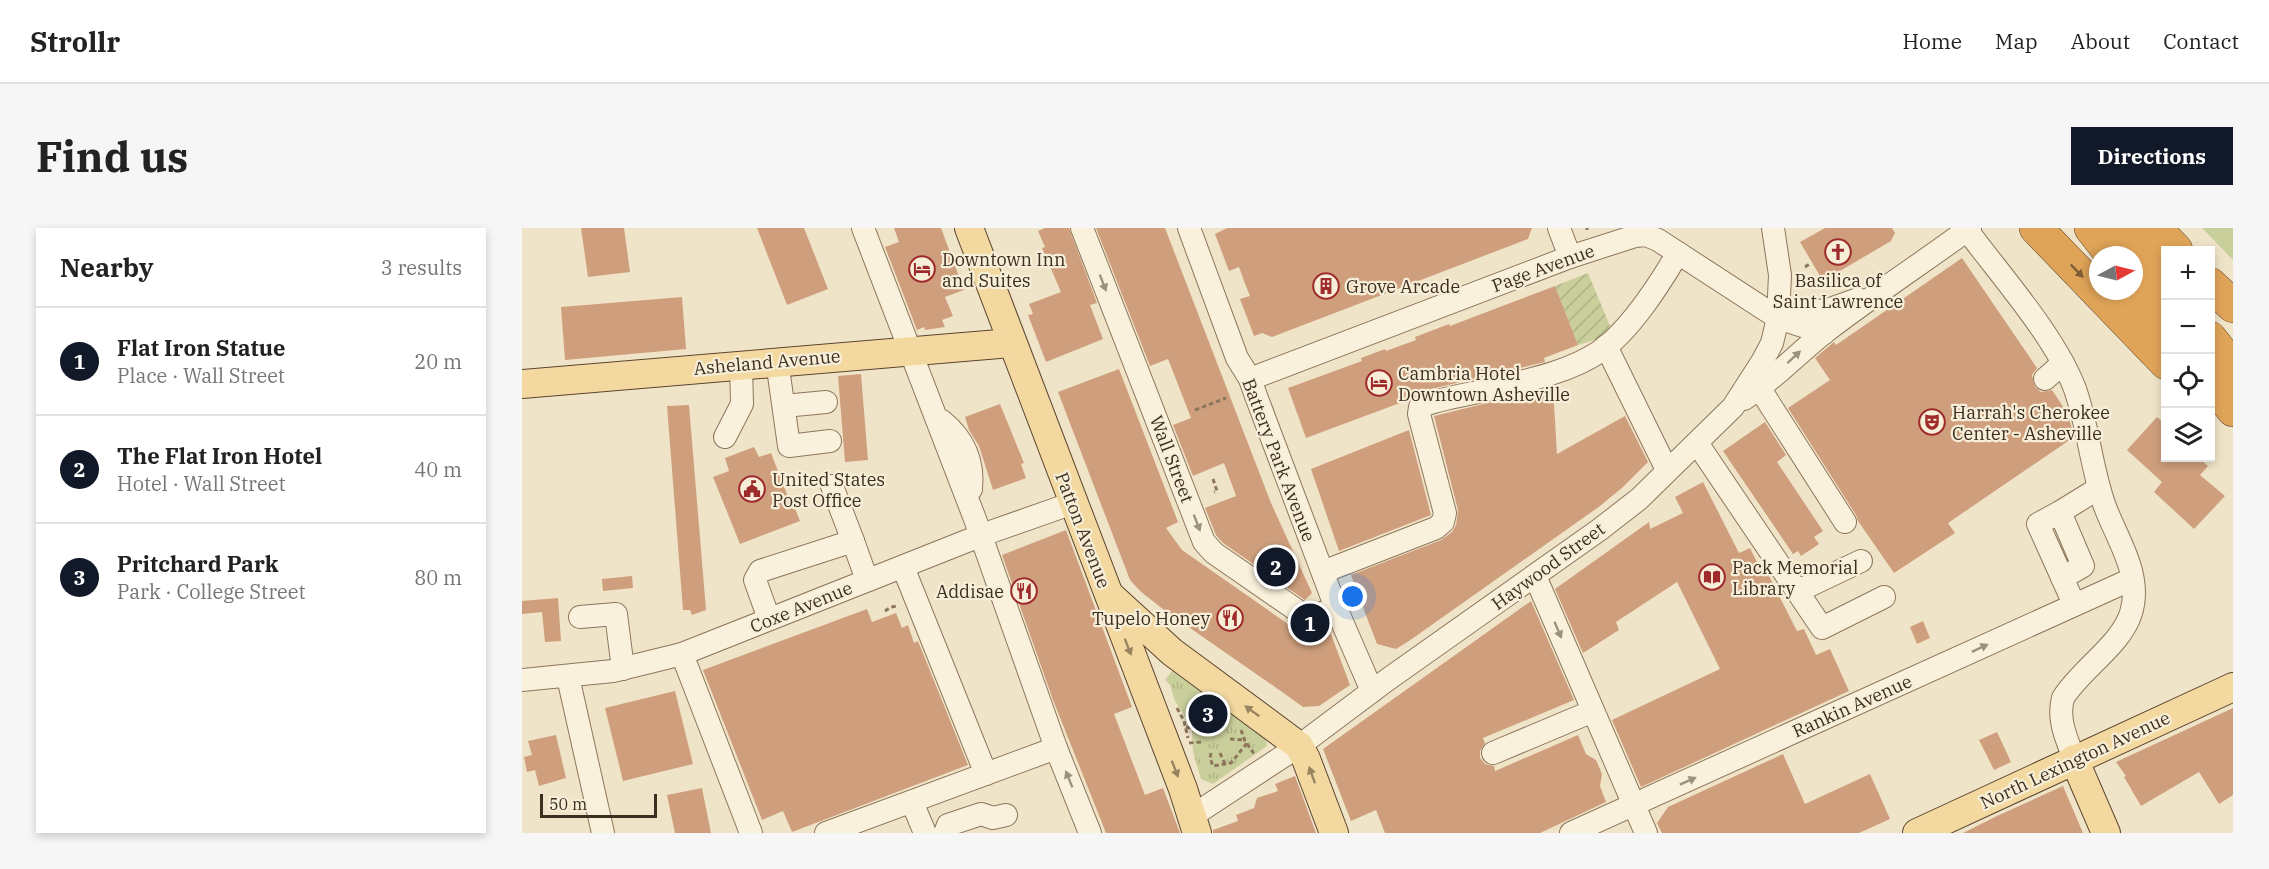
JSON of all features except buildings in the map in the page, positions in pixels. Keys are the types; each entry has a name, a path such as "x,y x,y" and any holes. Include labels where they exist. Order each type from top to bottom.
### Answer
{"highway":[{"path":"2036,228 2161,358"},
{"path":"2091,228 2105,246"},
{"path":"2125,228 2161,274"},
{"path":"2155,228 2172,246"},
{"path":"2215,288 2233,306"},
{"path":"2143,293 2161,316"},
{"path":"2215,343 2233,367"},
{"path":"2215,385 2233,410"},
{"path":"2215,414 2233,434"}],"main road":[{"name":"Patton Avenue","path":"969,228 1195,825"},
{"name":"Asheland Avenue","path":"522,384 1011,343"},
{"path":"1107,592 1172,652 1299,746 1334,833"},
{"name":"North Lexington Avenue","path":"1917,833 2233,687"},
{"path":"2074,759 2099,831"}],"street":[{"path":"863,228 982,536 1056,748 1090,833"},
{"name":"Wall Street","path":"1082,228 1204,542 1214,553 1308,618 1336,608"},
{"name":"Battery Park Avenue","path":"1188,228 1237,358 1250,379 1336,608 1372,691"},
{"path":"1559,228 1570,257"},
{"name":"Haywood Street","path":"1195,825 1372,691 1639,499 1733,407 1772,343 1778,318 1780,275 1773,228"},
{"path":"1733,407 1760,389 1824,333 1968,229 2042,330 2063,363 2075,389 2099,488 2127,558 2132,579 2133,603 2124,626 2063,698 2060,720 2074,759"},
{"name":"Page Avenue","path":"1250,379 1570,257 1635,236 1646,236 1658,240 1778,318 1824,333"},
{"path":"1323,572 1437,528 1443,522 1445,513 1419,414 1420,407 1538,377 1585,360 1606,346 1641,307 1678,253"},
{"path":"1778,318 1830,309 1877,293"},
{"path":"1606,346 1667,470"},
{"path":"777,361 789,446 830,441"},
{"path":"2045,379 2063,363"},
{"path":"725,437 742,404 741,364"},
{"path":"1760,389 1845,522"},
{"path":"784,406 826,402"},
{"path":"1696,442 1822,628 1884,597"},
{"path":"832,486 867,580"},
{"path":"2074,604 2038,524 2099,488"},
{"name":"Coxe Avenue","path":"522,680 568,677 622,669 682,654 867,580 1073,503"},
{"path":"769,619 755,580 760,572 853,541"},
{"path":"1798,591 1861,561"},
{"path":"903,567 986,774"},
{"path":"1535,576 1646,833"},
{"name":"Rankin Avenue","path":"1571,833 1634,805 1944,655 2132,579"},
{"path":"580,617 616,614 622,669"},
{"path":"682,654 751,833"},
{"path":"568,677 603,833"},
{"path":"1494,753 1593,711"},
{"path":"826,833 1056,748"},
{"path":"912,802 926,833"},
{"path":"945,833 948,825 981,814 993,818 1006,815"}],"path":[{"path":"1805,267 1811,263"},
{"path":"1195,410 1226,398"},
{"path":"1213,479 1217,491 1214,492"},
{"path":"885,611 898,606"},
{"path":"1196,729 1197,714 1223,710"},
{"path":"1186,727 1203,731"},
{"path":"1211,753 1213,766 1231,763 1246,742 1230,740"},
{"path":"1189,743 1201,742"},
{"path":"1220,753 1225,764"}],"green space":[{"path":"2202,228 2233,228 2233,260"},
{"path":"1588,273 1610,326 1601,338 1578,345 1555,286"},
{"path":"1172,671 1266,738 1267,746 1213,784 1201,779 1193,752 1192,728 1175,701 1170,685 1165,680"}],"place":[{"name":"Basilica of Saint Lawrence","path":"1838,252"},
{"name":"Downtown Inn and Suites","path":"922,269"},
{"name":"Grove Arcade","path":"1326,286"},
{"name":"Cambria Hotel Downtown Asheville","path":"1379,383"},
{"name":"Harrah's Cherokee Center - Asheville","path":"1932,422"},
{"name":"United States Post Office","path":"752,489"},
{"name":"The Flat Iron Hotel","path":"1276,567"},
{"name":"Pack Memorial Library","path":"1712,577"},
{"name":"Addisae","path":"1024,591"},
{"name":"Tupelo Honey","path":"1230,618"},
{"name":"Flat Iron Statue","path":"1310,623"},
{"name":"Pritchard Park","path":"1208,714"}]}
